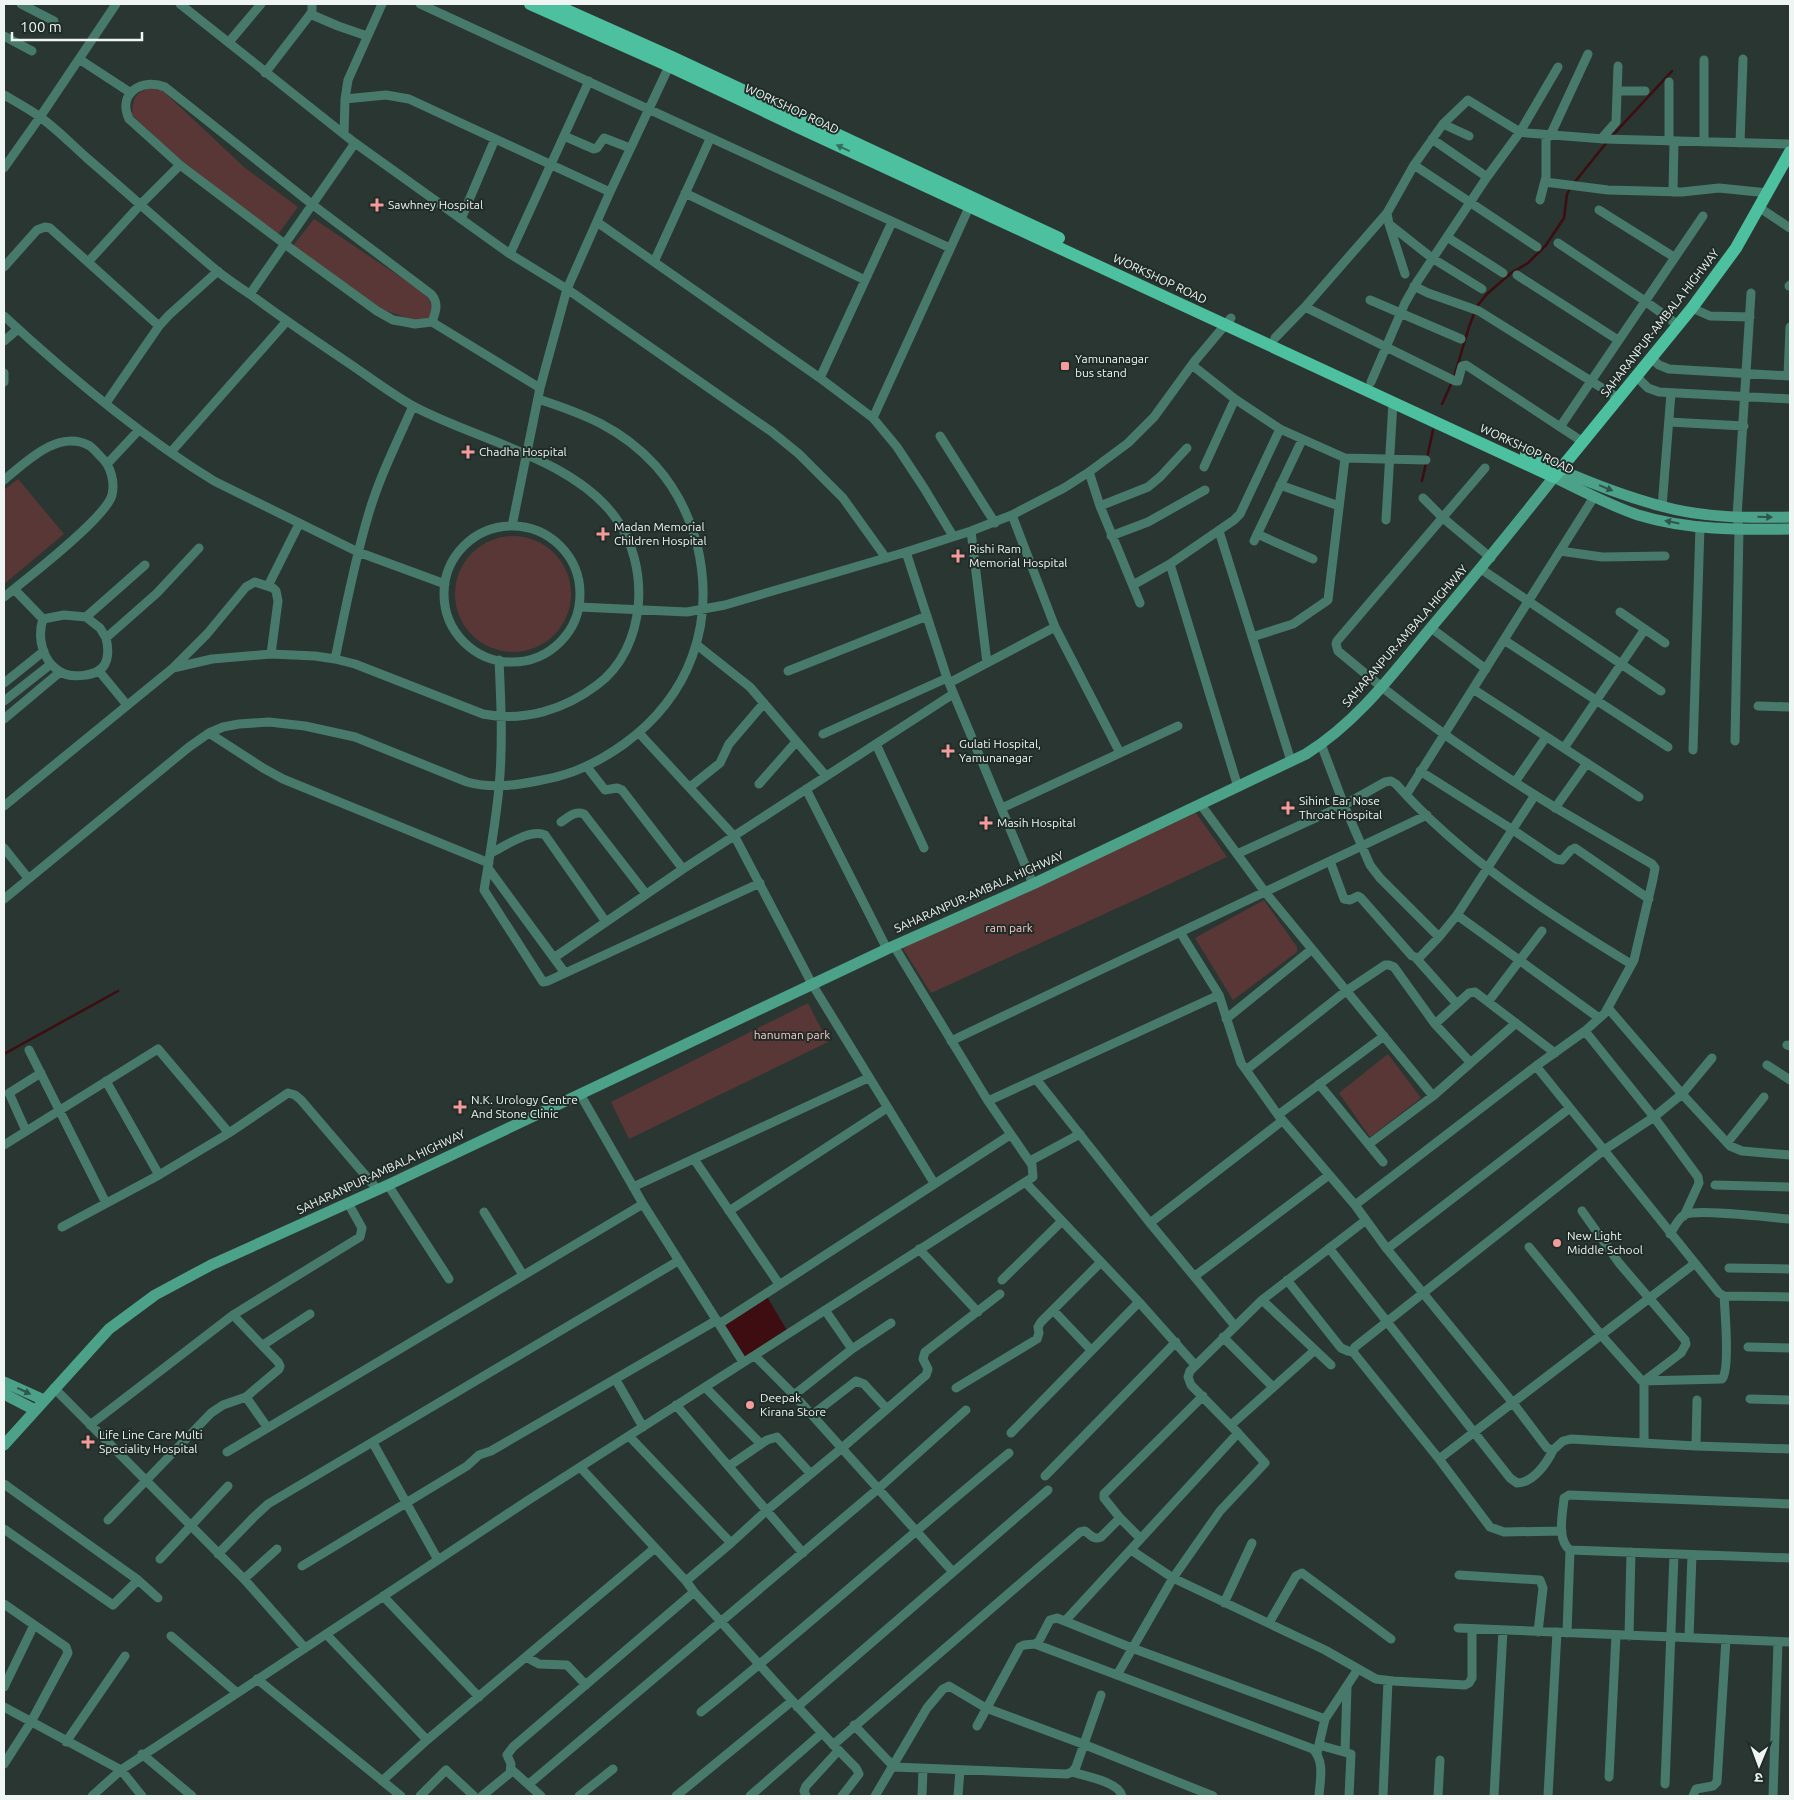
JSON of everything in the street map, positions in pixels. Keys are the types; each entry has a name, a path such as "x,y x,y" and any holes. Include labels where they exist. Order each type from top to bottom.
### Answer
{"main road":[{"name":"WORKSHOP ROAD","path":"530,4 671,62"},
{"name":"WORKSHOP ROAD","path":"559,5 671,62 1229,321 1393,402 1558,473 1662,507 1737,517 1790,517"},
{"name":"SAHARANPUR-AMBALA HIGHWAY","path":"4,1445 109,1329 156,1295 211,1265 348,1203 890,947 1033,884 1202,805 1322,744 1344,727 1381,688 1482,569 1692,308 1736,248 1790,152"},
{"name":"WORKSHOP ROAD","path":"1229,321 1275,338 1371,382 1558,473 1594,497 1639,515 1700,526 1739,529 1790,529"},
{"path":"4,1382 44,1400"},
{"path":"4,1394 35,1410"}],"street":[{"path":"21,4 54,21"},
{"path":"4,167 116,4"},
{"path":"229,42 261,4"},
{"path":"265,73 310,14 313,9 312,4"},
{"path":"344,134 345,99 352,68 382,4"},
{"path":"420,4 950,248"},
{"path":"184,5 265,73 355,143 510,254 567,289 724,398 799,454 844,498 886,558"},
{"path":"310,14 367,36"},
{"path":"4,36 32,51"},
{"path":"1540,200 1545,182 1548,136 1588,54"},
{"path":"79,59 131,93"},
{"path":"1740,143 1744,59"},
{"path":"1704,60 1704,142"},
{"path":"512,526 540,388 567,289 671,62"},
{"path":"1603,139 1616,122 1618,66"},
{"path":"1371,382 1400,313 1414,286 1469,203 1520,132 1558,67"},
{"path":"510,254 589,81"},
{"path":"1668,82 1673,192"},
{"path":"432,322 436,311 436,304 431,294 313,205 165,87 148,84 139,86 131,93 126,100 125,110 129,119 180,165 212,187 286,245 385,316 415,324 432,322 540,388"},
{"path":"1618,91 1645,91"},
{"path":"4,95 40,117 218,272 286,322 413,406 527,455 576,479 603,502 617,519 628,539 638,576 637,610 631,640 622,659 600,683 579,698 533,716 502,718 483,714 354,664 315,656 271,654 212,659 173,668"},
{"path":"345,99 386,95 403,98 610,192"},
{"path":"1275,338 1305,307 1387,213 1414,165 1432,139 1443,124 1468,100 1520,132 1548,136 1790,144"},
{"path":"1443,124 1469,136"},
{"path":"564,136 594,149 604,138 630,148"},
{"path":"461,219 495,139"},
{"path":"654,262 710,139"},
{"path":"1432,139 1487,177"},
{"path":"250,294 286,245 355,143"},
{"path":"88,262 140,204 180,165"},
{"path":"1414,165 1537,247"},
{"path":"1545,182 1608,190 1673,192 1719,188 1768,193"},
{"path":"685,193 865,280"},
{"path":"873,418 971,202"},
{"path":"1760,208 1790,228"},
{"path":"1599,210 1674,257"},
{"path":"1387,213 1405,274"},
{"path":"1560,427 1703,216"},
{"path":"597,222 820,378 873,418 897,447 953,536"},
{"path":"820,378 892,222"},
{"path":"1389,224 1432,258 1482,289"},
{"path":"4,267 37,230 45,227 50,228 159,326"},
{"path":"1447,237 1503,273"},
{"path":"1558,243 1678,325"},
{"path":"106,403 159,326 218,272"},
{"path":"1517,275 1618,340"},
{"path":"1414,286 1476,310 1618,398"},
{"path":"1735,742 1739,529 1737,517 1751,294"},
{"path":"1370,300 1461,339"},
{"path":"1305,307 1452,380 1458,381 1462,366 1466,365 1583,442"},
{"path":"1692,308 1710,316 1750,317"},
{"path":"4,316 139,430 214,481 358,552 445,584"},
{"path":"579,607 687,612 724,605 906,552 995,523 1064,488 1128,443 1154,417 1192,365 1229,321"},
{"path":"170,452 286,322"},
{"path":"1651,358 1659,366 1668,369 1789,376 1790,327"},
{"path":"4,341 18,329"},
{"path":"1192,365 1235,399 1280,430 1345,458 1426,460"},
{"path":"4,373 4,382"},
{"path":"1636,376 1653,391 1790,399"},
{"path":"1662,507 1671,393"},
{"path":"4,900 28,878 189,747 209,732 223,727 253,722 304,726 333,731 355,736 467,782 486,786 499,786 554,778 587,767 611,753 639,732 673,696 690,664 697,645 704,609 700,557 694,532 680,500 656,466 629,440 585,415 538,399"},
{"path":"1204,467 1235,399"},
{"path":"1386,520 1393,402"},
{"path":"335,659 358,552 376,491 413,406"},
{"path":"1669,422 1744,426"},
{"path":"108,463 139,430"},
{"path":"1132,585 1170,564 1219,531 1240,514 1280,430"},
{"path":"940,436 995,523"},
{"path":"1302,440 1255,538 1313,559"},
{"path":"4,480 53,444 64,441 78,442 90,447 108,463 113,480 112,496 106,508 77,536 4,597"},
{"path":"1100,506 1148,487 1187,448"},
{"path":"1252,637 1292,624 1328,600 1345,458"},
{"path":"1355,1205 1600,1018 1608,1008 1634,960 1650,899 1655,868 1652,864 1555,808 1444,734 1381,688 1338,651 1336,644 1485,468"},
{"path":"1089,472 1100,506 1140,603"},
{"path":"1280,485 1339,506"},
{"path":"1112,536 1148,522 1205,490"},
{"path":"1406,795 1594,497"},
{"path":"1423,498 1443,518 1491,558"},
{"path":"1012,515 1055,627 1120,754"},
{"path":"268,586 299,524"},
{"path":"512,526 532,528 550,537 565,550 575,568 580,587 579,607 572,627 558,643 541,655 520,661 499,660 480,653 463,641 451,624 445,605 445,584 450,566 460,549 475,537 492,528 512,526"},
{"path":"1693,750 1700,526"},
{"path":"971,531 987,663"},
{"path":"1219,531 1290,761"},
{"path":"106,638 157,593 198,548"},
{"path":"1560,551 1602,557 1665,556"},
{"path":"906,552 948,680 1033,884"},
{"path":"1170,564 1238,787"},
{"path":"86,617 145,565"},
{"path":"1482,569 1661,691"},
{"path":"4,806 173,668 207,634 246,587 255,582 276,591 278,601 271,654"},
{"path":"14,589 43,619"},
{"path":"1620,612 1665,643"},
{"path":"64,615 86,617 93,621 106,638 108,656 105,664 99,671 88,674 77,675 60,672 51,664 41,645 40,636 43,619 64,615"},
{"path":"788,672 927,616"},
{"path":"824,734 987,663 1055,627"},
{"path":"1431,628 1486,669"},
{"path":"1564,748 1645,629"},
{"path":"1504,640 1668,747"},
{"path":"697,645 743,680 826,776"},
{"path":"4,683 44,651"},
{"path":"499,660 502,718 499,786 491,853 484,890 540,980 548,982 760,883"},
{"path":"4,701 51,664"},
{"path":"99,671 128,706"},
{"path":"4,719 60,672"},
{"path":"1473,689 1639,796"},
{"path":"555,957 683,869 954,694"},
{"path":"690,787 720,763 729,744 764,703"},
{"path":"1758,706 1790,707"},
{"path":"1002,808 1178,726"},
{"path":"209,732 264,768 283,778 488,865 565,973"},
{"path":"639,732 735,837 812,984 934,1183"},
{"path":"1516,782 1546,737"},
{"path":"759,784 796,742"},
{"path":"876,744 924,848"},
{"path":"1322,744 1344,805 1370,865 1380,878 1439,937"},
{"path":"1555,808 1588,763"},
{"path":"587,767 605,790 617,788 622,790 683,869"},
{"path":"1420,771 1513,830 1556,860 1562,860 1575,848 1650,899"},
{"path":"1237,854 1344,805 1385,782 1391,781 1488,868 1563,923 1631,964"},
{"path":"92,1796 142,1754 580,1467 919,1249 1026,1183 1034,1174 1030,1161 1010,1135 890,947 806,789"},
{"path":"1416,958 1423,956 1457,915 1535,795"},
{"path":"1202,805 1265,892 1311,950 1433,1096"},
{"path":"561,822 575,813 584,814 646,894"},
{"path":"951,1041 1427,815"},
{"path":"491,853 530,834 540,833 545,835 606,922"},
{"path":"4,848 28,878"},
{"path":"1330,861 1344,899 1350,900 1358,896 1361,898 1456,1004"},
{"path":"1457,915 1600,1018"},
{"path":"1488,1002 1542,931"},
{"path":"1180,932 1219,995 1238,1055 1246,1070 1280,1118 1355,1205 1387,1249 1513,1403 1547,1448 1553,1450"},
{"path":"1226,1019 1311,950"},
{"path":"1246,1070 1346,991 1384,965 1394,968 1436,1024 1470,1062"},
{"path":"1436,1024 1456,1004 1472,992 1478,993 1555,1053"},
{"path":"988,1101 1219,995"},
{"path":"1608,1008 1727,1143 1742,1151 1790,1156"},
{"path":"1369,1144 1433,1096 1516,1023"},
{"path":"1585,1030 1700,1179 1684,1216 1670,1234"},
{"path":"1150,1223 1319,1084 1384,1036"},
{"path":"4,1145 158,1049 229,1133"},
{"path":"29,1050 106,1204"},
{"path":"1353,1352 1355,1347 1604,1150 1654,1117 1682,1094 1712,1058"},
{"path":"1767,1065 1790,1080"},
{"path":"1536,1066 1718,1293 1724,1296 1790,1297"},
{"path":"26,1131 9,1093 41,1073"},
{"path":"633,1187 868,1078"},
{"path":"1036,1079 1150,1223 1235,1326"},
{"path":"106,1081 159,1175"},
{"path":"1319,1084 1384,1162"},
{"path":"62,1227 159,1175 229,1133 288,1092 295,1095 382,1187 449,1280"},
{"path":"580,1094 643,1204 743,1362"},
{"path":"1727,1143 1764,1097"},
{"path":"729,1211 887,1108"},
{"path":"1387,1249 1570,1108"},
{"path":"1030,1161 1080,1134"},
{"path":"302,1566 470,1464 478,1455 491,1451 718,1322 1010,1135"},
{"path":"694,1159 779,1284"},
{"path":"1195,1276 1329,1175"},
{"path":"1026,1183 1195,1364"},
{"path":"1715,1185 1790,1187"},
{"path":"90,1425 233,1315 360,1237 362,1235 362,1228 348,1203"},
{"path":"227,1452 643,1204"},
{"path":"1582,1211 1620,1264 1650,1298 1686,1344 1681,1353 1644,1381"},
{"path":"484,1212 523,1275"},
{"path":"1684,1216 1706,1213 1790,1219"},
{"path":"1117,1675 1173,1578 1220,1511 1265,1463 1188,1380 1190,1370 1262,1300 1366,1220"},
{"path":"1002,1280 1062,1222"},
{"path":"1529,1247 1638,1378 1644,1381 1722,1379 1724,1377 1726,1372 1726,1351 1724,1296"},
{"path":"1329,1248 1510,1478 1518,1483 1524,1482 1534,1475 1547,1461 1553,1450 1567,1439 1790,1449"},
{"path":"919,1249 978,1312"},
{"path":"218,1554 268,1504 678,1261"},
{"path":"956,1388 1038,1339 1038,1326 1101,1262"},
{"path":"1439,1459 1694,1264"},
{"path":"1729,1268 1790,1269"},
{"path":"1287,1280 1340,1348 1353,1352 1493,1529 1509,1532 1562,1531"},
{"path":"686,1581 928,1372 923,1359 925,1352 1000,1294"},
{"path":"1262,1300 1331,1365"},
{"path":"1011,1433 1139,1302"},
{"path":"825,1310 852,1349"},
{"path":"1054,1310 1091,1350"},
{"path":"263,1345 310,1314"},
{"path":"108,1520 211,1413 223,1405 246,1397 279,1369 278,1362 233,1315"},
{"path":"794,1395 852,1349 891,1323"},
{"path":"1223,1337 1273,1387"},
{"path":"1045,1476 1176,1342"},
{"path":"1748,1347 1790,1348"},
{"path":"1231,1425 1315,1350"},
{"path":"755,1356 794,1395 953,1572"},
{"path":"616,1380 643,1427"},
{"path":"812,1415 856,1381 864,1384 887,1409"},
{"path":"1644,1381 1644,1442"},
{"path":"705,1387 761,1444"},
{"path":"54,1388 244,1579 305,1648"},
{"path":"1140,1538 1120,1518 1104,1498 1104,1494 1203,1396"},
{"path":"246,1397 267,1427"},
{"path":"1750,1399 1790,1400"},
{"path":"1696,1446 1697,1400"},
{"path":"676,1405 803,1553"},
{"path":"529,1784 879,1488 966,1410"},
{"path":"1065,1621 1238,1433"},
{"path":"629,1436 731,1543"},
{"path":"729,1466 761,1444 777,1437 811,1474"},
{"path":"372,1443 438,1560"},
{"path":"701,1712 761,1664 916,1530 1009,1453"},
{"path":"580,1467 761,1664 794,1704 856,1768 859,1774 842,1796"},
{"path":"4,1484 138,1580 158,1598"},
{"path":"160,1560 228,1486"},
{"path":"676,1796 794,1704 1048,1490"},
{"path":"1548,1796 1570,1550 1563,1541 1564,1498 1569,1495 1790,1504"},
{"path":"806,1796 804,1791 806,1786 854,1726 1080,1532 1085,1531 1097,1539 1120,1518"},
{"path":"4,1529 113,1605 138,1580"},
{"path":"1224,1603 1252,1543"},
{"path":"382,1781 427,1740 655,1548"},
{"path":"244,1579 277,1549"},
{"path":"1131,1550 1173,1578 1349,1662 1376,1679 1465,1685 1470,1683 1472,1678 1472,1629"},
{"path":"1570,1550 1790,1558"},
{"path":"1630,1636 1631,1552"},
{"path":"1666,1784 1674,1555"},
{"path":"1689,1637 1692,1555"},
{"path":"1269,1623 1296,1576 1302,1573 1391,1639"},
{"path":"1459,1575 1540,1580 1542,1588 1538,1632"},
{"path":"482,1796 510,1773 511,1764 507,1755 509,1752 694,1592"},
{"path":"383,1596 479,1697"},
{"path":"4,1604 66,1647 68,1653 31,1722 4,1764"},
{"path":"1035,1644 1039,1641 1052,1618 1057,1618 1132,1648 1325,1718"},
{"path":"4,1687 34,1625"},
{"path":"1458,1628 1790,1642"},
{"path":"1494,1796 1503,1630"},
{"path":"326,1634 427,1740"},
{"path":"1608,1777 1616,1635"},
{"path":"171,1636 236,1692"},
{"path":"1693,1796 1696,1789 1713,1786 1717,1782 1726,1640"},
{"path":"1773,1796 1778,1642"},
{"path":"977,1726 1020,1647 1024,1644 1035,1644 1313,1749 1351,1754 1348,1796"},
{"path":"66,1742 126,1656"},
{"path":"526,1657 539,1664 567,1665 586,1685"},
{"path":"1319,1796 1321,1761 1318,1749 1325,1718 1358,1669"},
{"path":"257,1679 401,1796"},
{"path":"1383,1796 1388,1681"},
{"path":"1345,1752 1347,1686"},
{"path":"875,1796 894,1767 927,1708 946,1687 952,1688 986,1708 1084,1744 1213,1796"},
{"path":"854,1726 894,1767 1068,1774 1076,1767 1101,1695"},
{"path":"4,1707 121,1770 142,1796"},
{"path":"750,1796 822,1733"},
{"path":"142,1754 192,1796"},
{"path":"1438,1796 1440,1760"},
{"path":"922,1796 923,1768"},
{"path":"511,1769 541,1796"},
{"path":"420,1796 446,1770 474,1796"},
{"path":"579,1796 612,1770"},
{"path":"958,1796 960,1770"},
{"path":"1072,1772 1115,1786 1122,1796"}],"green space":[{"path":"150,88 162,90 244,167 298,207 276,237 164,146 132,115 135,97"},
{"path":"314,219 426,294 432,306 429,320 417,321 383,310 292,247"},
{"path":"18,479 64,534 4,584 4,490"},
{"path":"513,536 535,541 554,553 566,572 571,594 566,616 554,635 535,647 513,652 491,647 472,635 460,616 455,594 460,572 472,553 491,541"},
{"name":"ram park","path":"1196,813 1227,857 931,993 902,947"},
{"path":"1264,900 1297,947 1297,952 1233,1000 1195,938"},
{"name":"hanuman park","path":"808,1003 828,1042 629,1139 611,1102"},
{"path":"1388,1054 1421,1098 1370,1137 1339,1093"}],"shaded area":[{"path":"766,1295 788,1332 746,1358 724,1323"}],"waterway":[{"path":"1612,136 1672,71"},
{"path":"1574,183 1607,142"},
{"path":"1454,377 1477,306 1487,294 1511,273 1528,263 1546,245 1564,218 1567,194 1571,187"},
{"path":"1442,404 1452,382"},
{"path":"1427,458 1433,430"},
{"path":"1422,481 1426,463"},
{"path":"4,1054 118,991"}],"place":[{"name":"Sawhney Hospital","path":"377,205"},
{"name":"Yamunanagar bus stand","path":"1065,366"},
{"name":"Chadha Hospital","path":"468,452"},
{"name":"Madan Memorial Children Hospital","path":"603,534"},
{"name":"Rishi Ram Memorial Hospital","path":"958,556"},
{"name":"Gulati Hospital, Yamunanagar","path":"948,751"},
{"name":"Sihint Ear Nose Throat Hospital","path":"1288,808"},
{"name":"Masih Hospital","path":"986,823"},
{"name":"N.K. Urology Centre And Stone Clinic","path":"460,1107"},
{"name":"New Light Middle School","path":"1557,1243"},
{"name":"Deepak Kirana Store","path":"750,1405"},
{"name":"Life Line Care Multi Speciality Hospital","path":"88,1442"}]}
